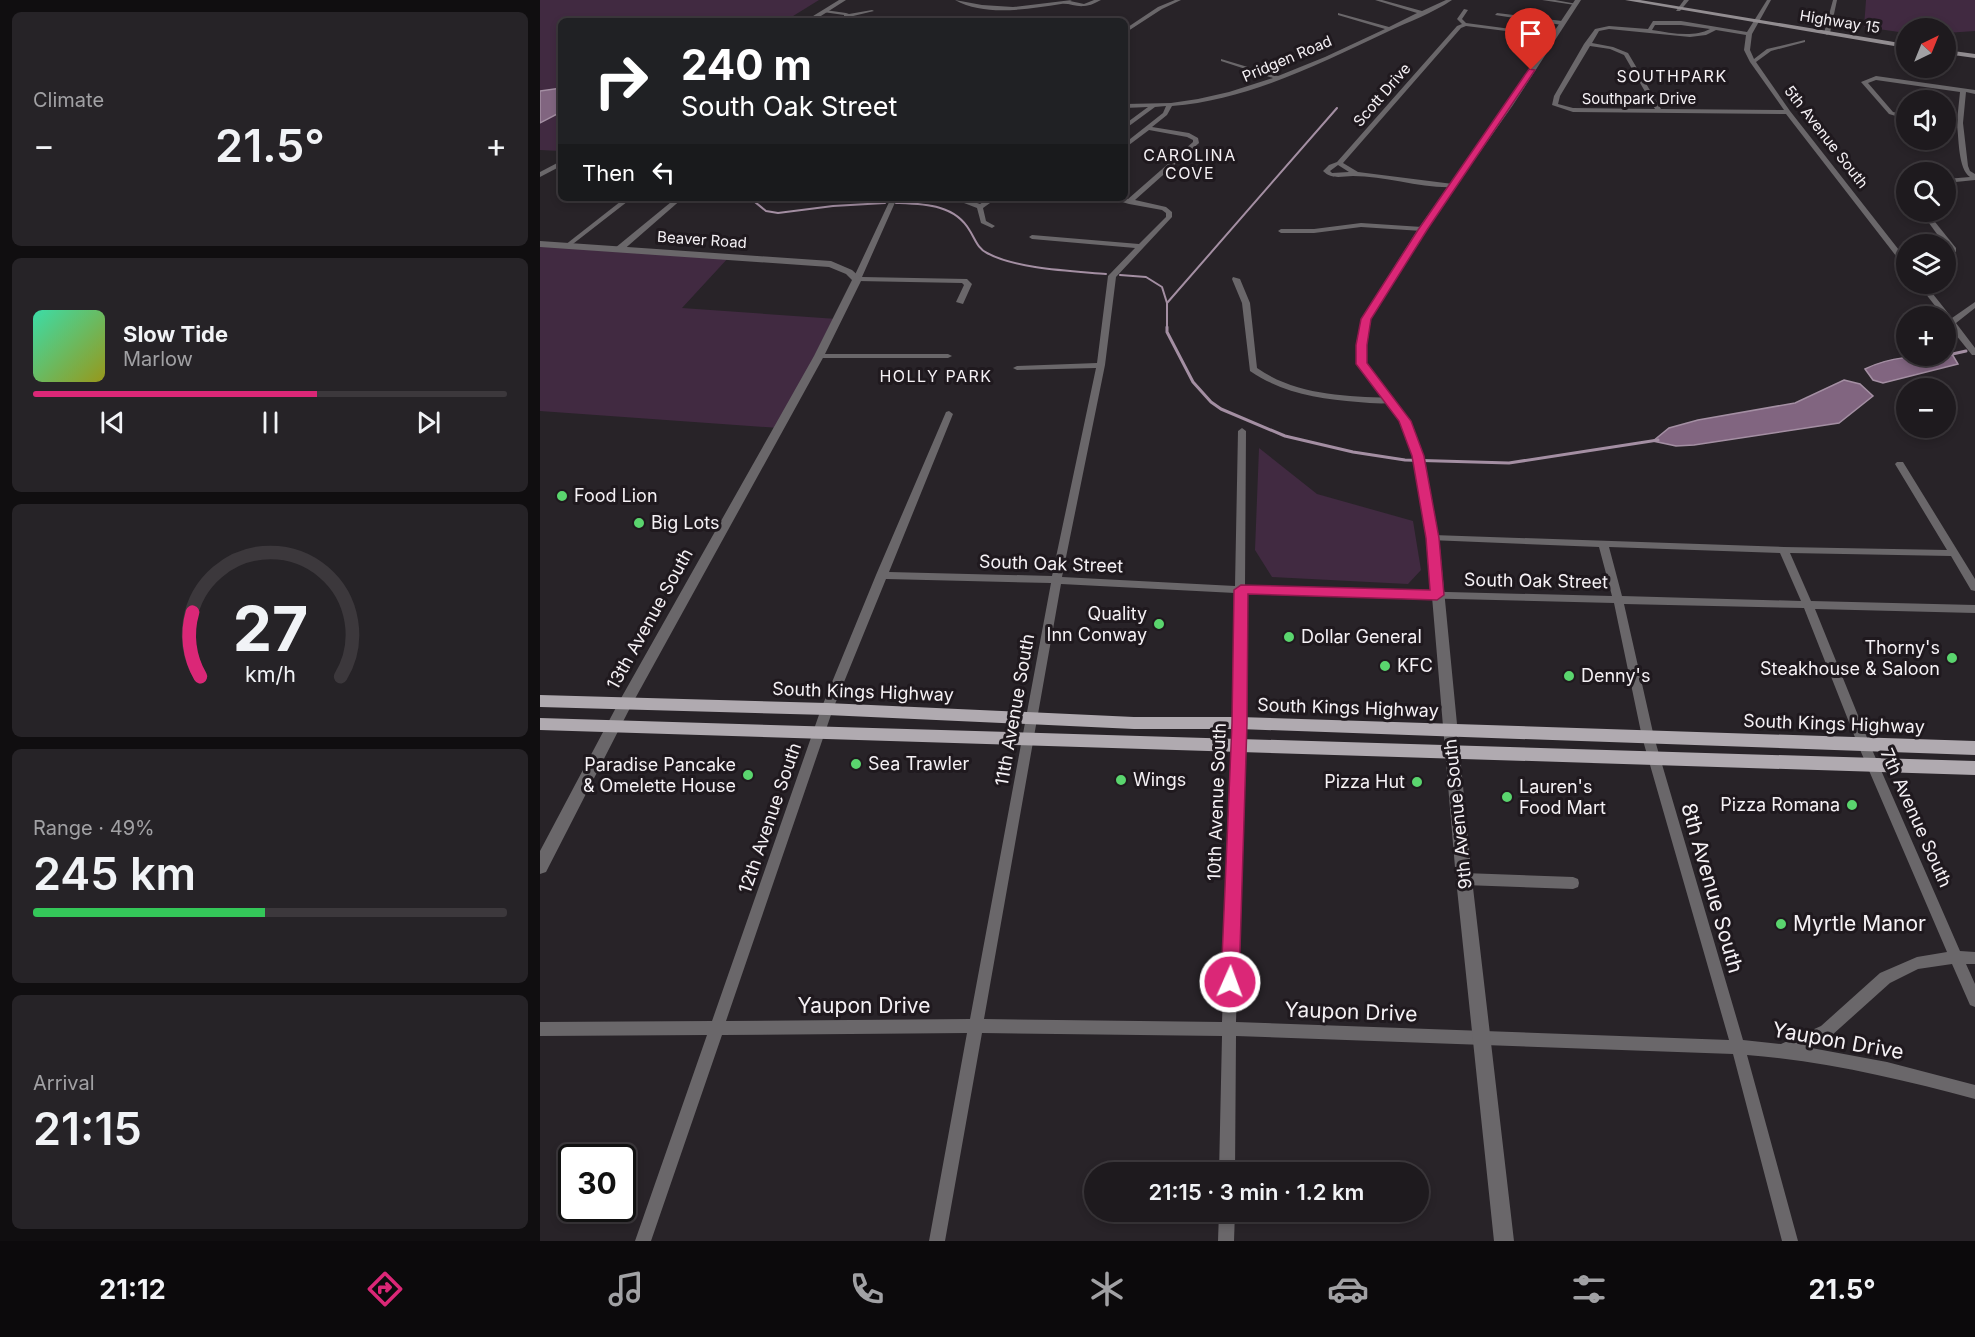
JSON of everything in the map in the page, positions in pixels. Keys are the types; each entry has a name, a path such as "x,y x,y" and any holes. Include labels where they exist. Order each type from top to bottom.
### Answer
{"main road":[{"name":"Highway 15","path":"1628,0 1896,44"},
{"path":"1956,53 1975,56"},
{"name":"South Kings Highway","path":"540,701 827,709 1032,719 1239,723 1975,748"},
{"path":"540,724 1453,754 1975,768"}],"street":[{"path":"813,18 843,0"},
{"path":"960,1 975,5 1017,8 1067,1 1084,5 1099,0"},
{"path":"1128,29 1160,8 1179,0"},
{"path":"1377,0 1422,13"},
{"name":"Pridgen Road","path":"1128,106 1170,105 1231,94 1279,78 1450,0"},
{"path":"1544,0 1577,2"},
{"path":"1678,10 1687,0"},
{"path":"1649,32 1653,23 1669,22 1749,34 1769,0"},
{"path":"1827,33 1835,0"},
{"name":"9th Avenue South","path":"1504,1241 1480,1036 1432,538 1418,456 1405,421 1362,364 1362,345 1366,319 1422,230 1577,2"},
{"path":"1466,10 1459,19 1465,24 1553,35"},
{"path":"825,11 839,12 845,18"},
{"path":"849,18 872,11"},
{"path":"1340,14 1388,28"},
{"path":"1497,14 1562,23"},
{"path":"1517,30 1526,18"},
{"name":"Scott Drive","path":"1339,163 1396,96 1459,27 1465,24"},
{"name":"Southpark Drive","path":"1715,29 1710,33 1696,35 1603,28 1597,30 1557,96 1555,105 1573,111 1788,112"},
{"name":"5th Avenue South","path":"1749,34 1747,50 1753,62 1788,112 1896,250"},
{"path":"1753,62 1769,50 1803,41"},
{"path":"1587,44 1611,48 1626,54 1659,111"},
{"path":"1223,60 1279,78"},
{"path":"1896,114 1891,113 1864,82 1876,78 1975,92"},
{"path":"1963,90 1960,123 1965,166 1967,172 1975,178"},
{"path":"1128,124 1154,105"},
{"path":"1128,144 1165,114 1170,105"},
{"path":"1956,123 1960,123"},
{"path":"1124,201 1129,202 1196,142 1196,139 1190,135 1148,128"},
{"path":"1356,174 1339,163 1326,171 1331,175 1356,174 1453,186"},
{"path":"540,175 558,165"},
{"path":"1956,181 1975,178"},
{"path":"567,246 625,201"},
{"path":"618,250 676,201"},
{"name":"13th Avenue South","path":"540,867 613,727 819,356 893,201"},
{"path":"966,201 980,207"},
{"path":"980,207 989,201"},
{"name":"11th Avenue South","path":"937,1241 1056,580 1101,366 1112,276 1169,217 1169,212 1164,208 1129,202"},
{"path":"980,207 983,222 992,226"},
{"path":"1932,222 1941,234"},
{"path":"1281,231 1314,231 1361,225 1422,230"},
{"path":"1032,237 1140,246"},
{"name":"Beaver Road","path":"540,244 831,264 849,272 857,279"},
{"path":"857,279 964,281 968,284 960,302"},
{"path":"1236,279 1246,303 1253,369 1263,378 1331,398 1388,401"},
{"path":"1956,319 1975,304"},
{"path":"1956,329 1975,353"},
{"path":"819,356 948,356"},
{"path":"1017,368 1101,366"},
{"name":"12th Avenue South","path":"643,1241 827,709 949,414"},
{"name":"10th Avenue South","path":"1227,1162 1239,723 1242,431"},
{"path":"1900,464 1975,587"},
{"path":"1432,538 1784,550 1954,553"},
{"name":"8th Avenue South","path":"1603,544 1618,599 1648,737 1738,1047 1790,1241"},
{"name":"7th Avenue South","path":"1784,550 1864,745 1975,1000"},
{"name":"South Oak Street","path":"881,575 1056,580 1241,590 1975,609"},
{"path":"1464,879 1574,883"},
{"path":"1785,1050 1826,1031 1885,978 1917,963 1956,957 1975,958"},
{"name":"Yaupon Drive","path":"540,1029 975,1026 1229,1029 1480,1036 1738,1047 1785,1050 1923,1078 1975,1092"},
{"path":"1226,1241 1227,1222"}],"shaded area":[{"path":"540,0 819,0 790,18 558,18 558,151 540,150"},
{"path":"1866,0 1975,0 1975,31 1956,32 1956,18 1896,18 1896,32 1864,27"},
{"path":"558,88 558,114 540,123 540,91"},
{"path":"540,244 729,257 682,308 837,319 779,428 540,411"},
{"path":"1896,359 1896,366 1950,366 1883,383 1873,380 1865,369"},
{"path":"1844,380 1860,384 1873,396 1839,423 1694,445 1676,446 1653,441 1669,428 1698,420 1795,403"},
{"path":"1259,448 1317,494 1413,521 1421,570 1408,584 1272,577 1255,550"}],"waterway":[{"path":"1167,303 1337,108"},
{"path":"754,201 766,211 778,213 833,206 885,203"},
{"path":"896,203 928,205 956,215 964,222 981,249 1013,263 1106,274"},
{"path":"1120,275 1146,277 1162,287 1167,303"},
{"path":"1167,303 1167,332 1193,382 1211,402 1221,409 1285,436 1353,452 1405,460 1509,463 1658,440"},
{"path":"1956,353 1966,351"}],"place":[{"name":"Food Lion","path":"562,496"},
{"name":"Big Lots","path":"639,523"},
{"name":"Quality Inn Conway","path":"1159,624"},
{"name":"Dollar General","path":"1289,637"},
{"name":"Thorny's Steakhouse & Saloon","path":"1952,658"},
{"name":"KFC","path":"1385,666"},
{"name":"Denny's","path":"1569,676"},
{"name":"Sea Trawler","path":"856,764"},
{"name":"Paradise Pancake & Omelette House","path":"748,775"},
{"name":"Wings","path":"1121,780"},
{"name":"Pizza Hut","path":"1417,782"},
{"name":"Lauren's Food Mart","path":"1507,797"},
{"name":"Pizza Romana","path":"1852,805"},
{"name":"Myrtle Manor","path":"1781,924"}],"district":[{"name":"SOUTHPARK","path":"1672,76"},
{"name":"CAROLINA COVE","path":"1190,164"},
{"name":"HOLLY PARK","path":"936,376"}],"route":[{"path":"1230,982 1241,590 1437,595 1432,538 1418,456 1405,421 1362,364 1366,319 1422,230 1531,70"}]}
